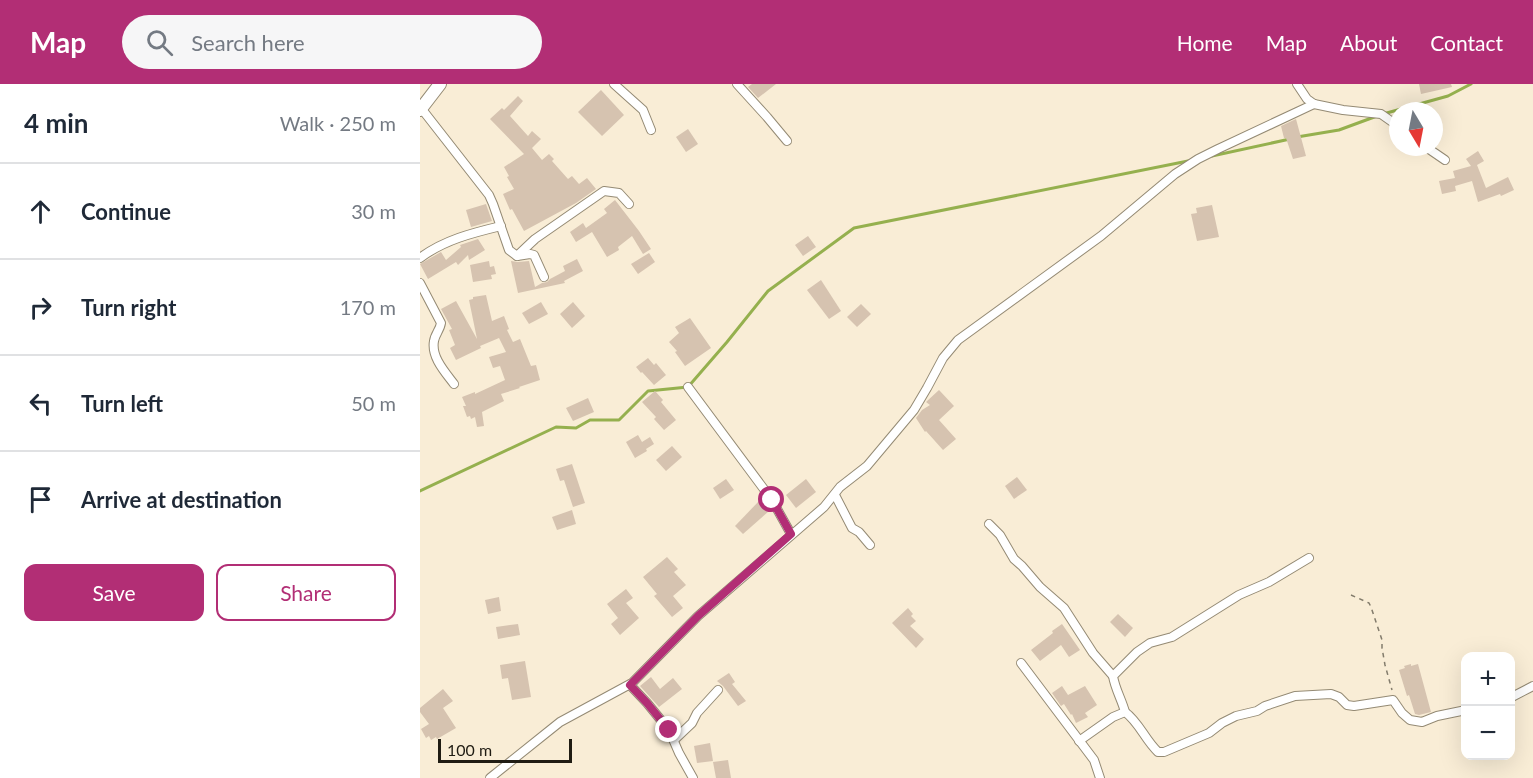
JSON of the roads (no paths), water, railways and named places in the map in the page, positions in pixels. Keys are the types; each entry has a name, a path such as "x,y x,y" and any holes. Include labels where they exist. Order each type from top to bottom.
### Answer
{"main road":[{"path":"421,109 440,84"}],"street":[{"path":"614,84 642,110 651,130"},
{"path":"737,84 787,141"},
{"path":"1297,84 1307,99 1314,104 1381,114 1389,120"},
{"path":"490,778 560,722 630,685 698,616 824,507 840,487 867,466 914,410 943,358 958,340 1101,236 1175,174 1198,159 1314,104"},
{"path":"421,109 489,195 509,250 517,256 534,255 544,277"},
{"path":"1439,156 1445,160"},
{"path":"517,256 535,239 604,191 619,193 629,204"},
{"path":"420,258 462,236 501,226"},
{"path":"420,283 441,323 439,332 434,338 434,353 454,384"},
{"path":"687,387 772,500 791,534"},
{"path":"835,495 852,528 860,532 870,545"},
{"path":"989,524 1000,535 1014,559 1064,608 1093,653 1113,676 1114,685 1123,702 1125,712 1132,717 1151,746 1158,752 1164,752 1209,733 1236,716 1257,711 1295,696 1331,694 1347,705 1354,706 1393,700 1410,720 1422,722 1461,711"},
{"path":"1113,676 1137,652 1150,643 1172,636 1239,595 1269,582 1309,558"},
{"path":"1020,663 1094,760 1096,776"},
{"path":"630,685 669,730 693,778"},
{"path":"1515,695 1533,686"},
{"path":"674,740 692,723 697,713 718,690"},
{"path":"1079,741 1113,717 1125,712"}],"waterway":[{"path":"1383,114 1448,96 1471,84"},
{"path":"1297,137 1339,130 1377,116"},
{"path":"1212,156 1290,139"},
{"path":"420,491 556,427 576,428 590,420 619,420 648,391 688,387 768,291 854,228 1188,161"}]}
